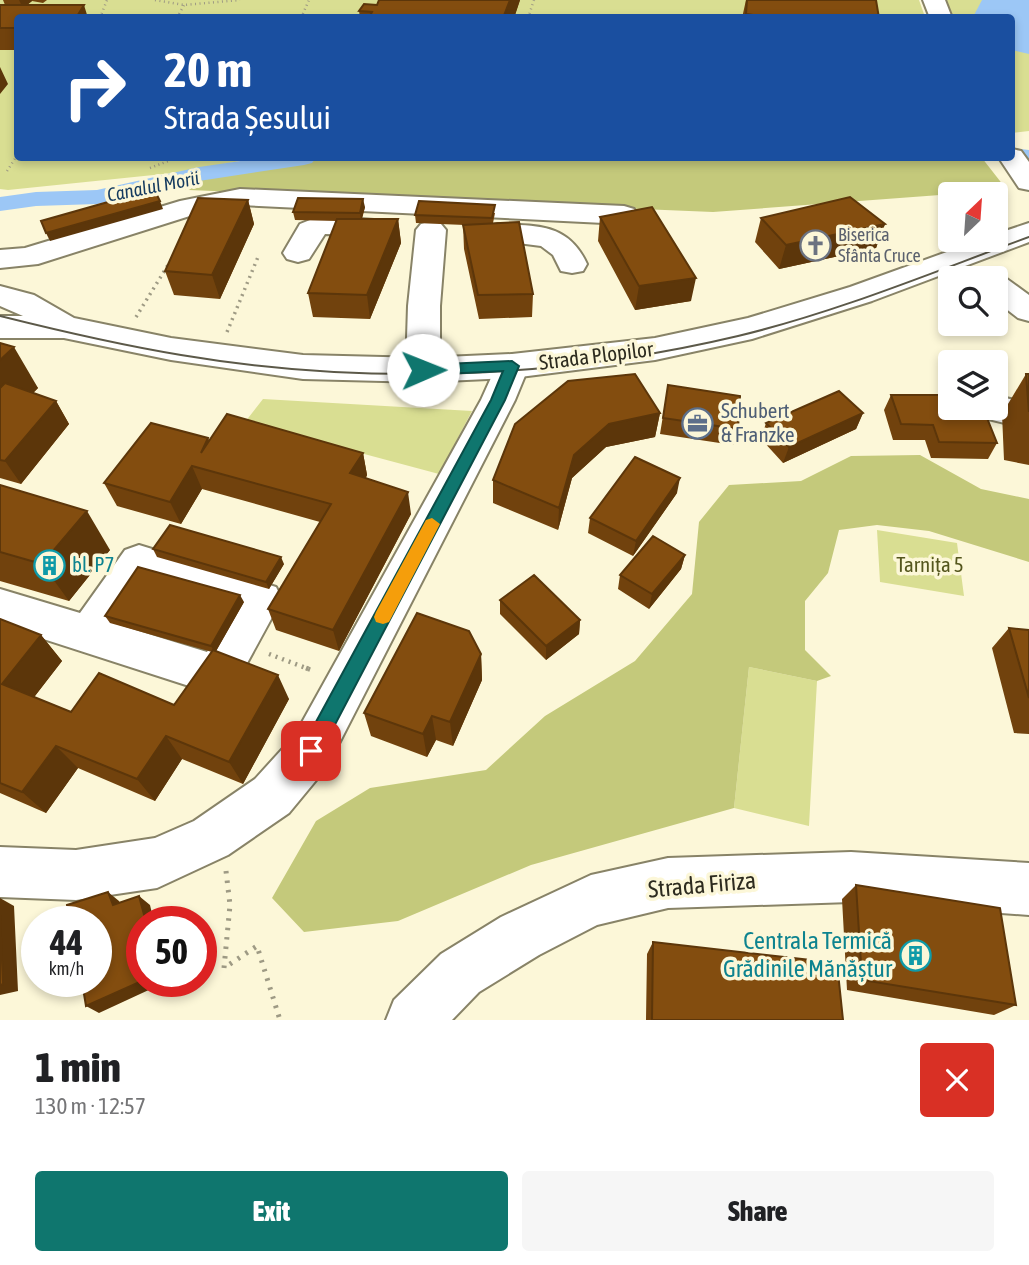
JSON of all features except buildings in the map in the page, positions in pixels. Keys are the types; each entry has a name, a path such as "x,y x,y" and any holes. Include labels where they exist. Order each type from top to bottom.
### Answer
{"main road":[{"path":"0,259 27,257 190,207 240,197 624,215"},
{"path":"298,253 310,230 320,225 545,236 561,244 572,264"},
{"path":"423,370 424,306 431,230"},
{"name":"Strada Plopilor","path":"0,327 64,327 158,347 256,362 346,369 423,370 512,366 655,349 719,336 834,302 1029,232"},
{"path":"959,258 970,266"},
{"path":"1008,295 1029,311"},
{"name":"Strada Plopilor","path":"0,296 23,302 64,327"},
{"path":"0,872 76,875 157,863 211,838 272,796 311,751 498,400 512,366"},
{"path":"1008,411 1029,416"},
{"path":"0,607 89,635 217,675 261,599 139,562 89,635"},
{"name":"Strada Firiza","path":"414,1020 460,973 520,936 591,901 668,883 851,877 1029,889"}],"path":[{"path":"155,0 184,5 240,0"},
{"path":"179,14 184,5"},
{"path":"8,172 14,161"},
{"path":"150,168 168,161"},
{"path":"134,320 173,257"},
{"path":"226,336 258,257"},
{"path":"236,642 347,683"},
{"path":"211,838 229,877 224,968 257,946 280,1020"}],"green space":[{"path":"0,0 919,0 924,14 14,14 14,161 240,161 173,173 0,189"},
{"path":"941,0 1029,0 1029,131 1015,133 1015,14 946,14"},
{"path":"307,161 984,161 1001,182 938,182 938,195 713,212 164,189 171,184"},
{"path":"263,399 472,411 439,474 245,422"},
{"path":"920,455 981,489 1029,499 1029,562 929,531 877,525 839,530 828,573 805,601 805,650 831,676 817,681 749,667 734,808 531,865 398,921 304,932 272,898 316,821 370,788 486,770 545,716 635,661 692,594 699,522 729,485 801,481 851,456"},
{"name":"Tarnița 5","path":"877,530 957,543 964,596 880,582"},
{"path":"749,667 817,681 809,826 734,808"}],"water":[{"path":"982,0 1029,0 1029,54 1015,51 1015,14 975,14"}],"waterway":[{"name":"Canalul Morii","path":"1015,155 1029,157"},
{"name":"Canalul Morii","path":"0,204 36,199 97,197 199,174 284,161"}],"tram line":[{"path":"0,316 135,347 250,365 390,374 531,369 670,350 738,336 885,291 1029,237"}],"slow traffic":[{"path":"383,617 432,524"}],"place":[{"name":"Biserica Sfânta Cruce","path":"815,245"},
{"name":"Schubert & Franzke","path":"698,423"},
{"name":"bl. P7","path":"49,565"},
{"name":"Centrala Termică Grădinile Mănăștur","path":"915,955"}],"route":[{"path":"311,751 498,400 512,366 423,370"}]}
